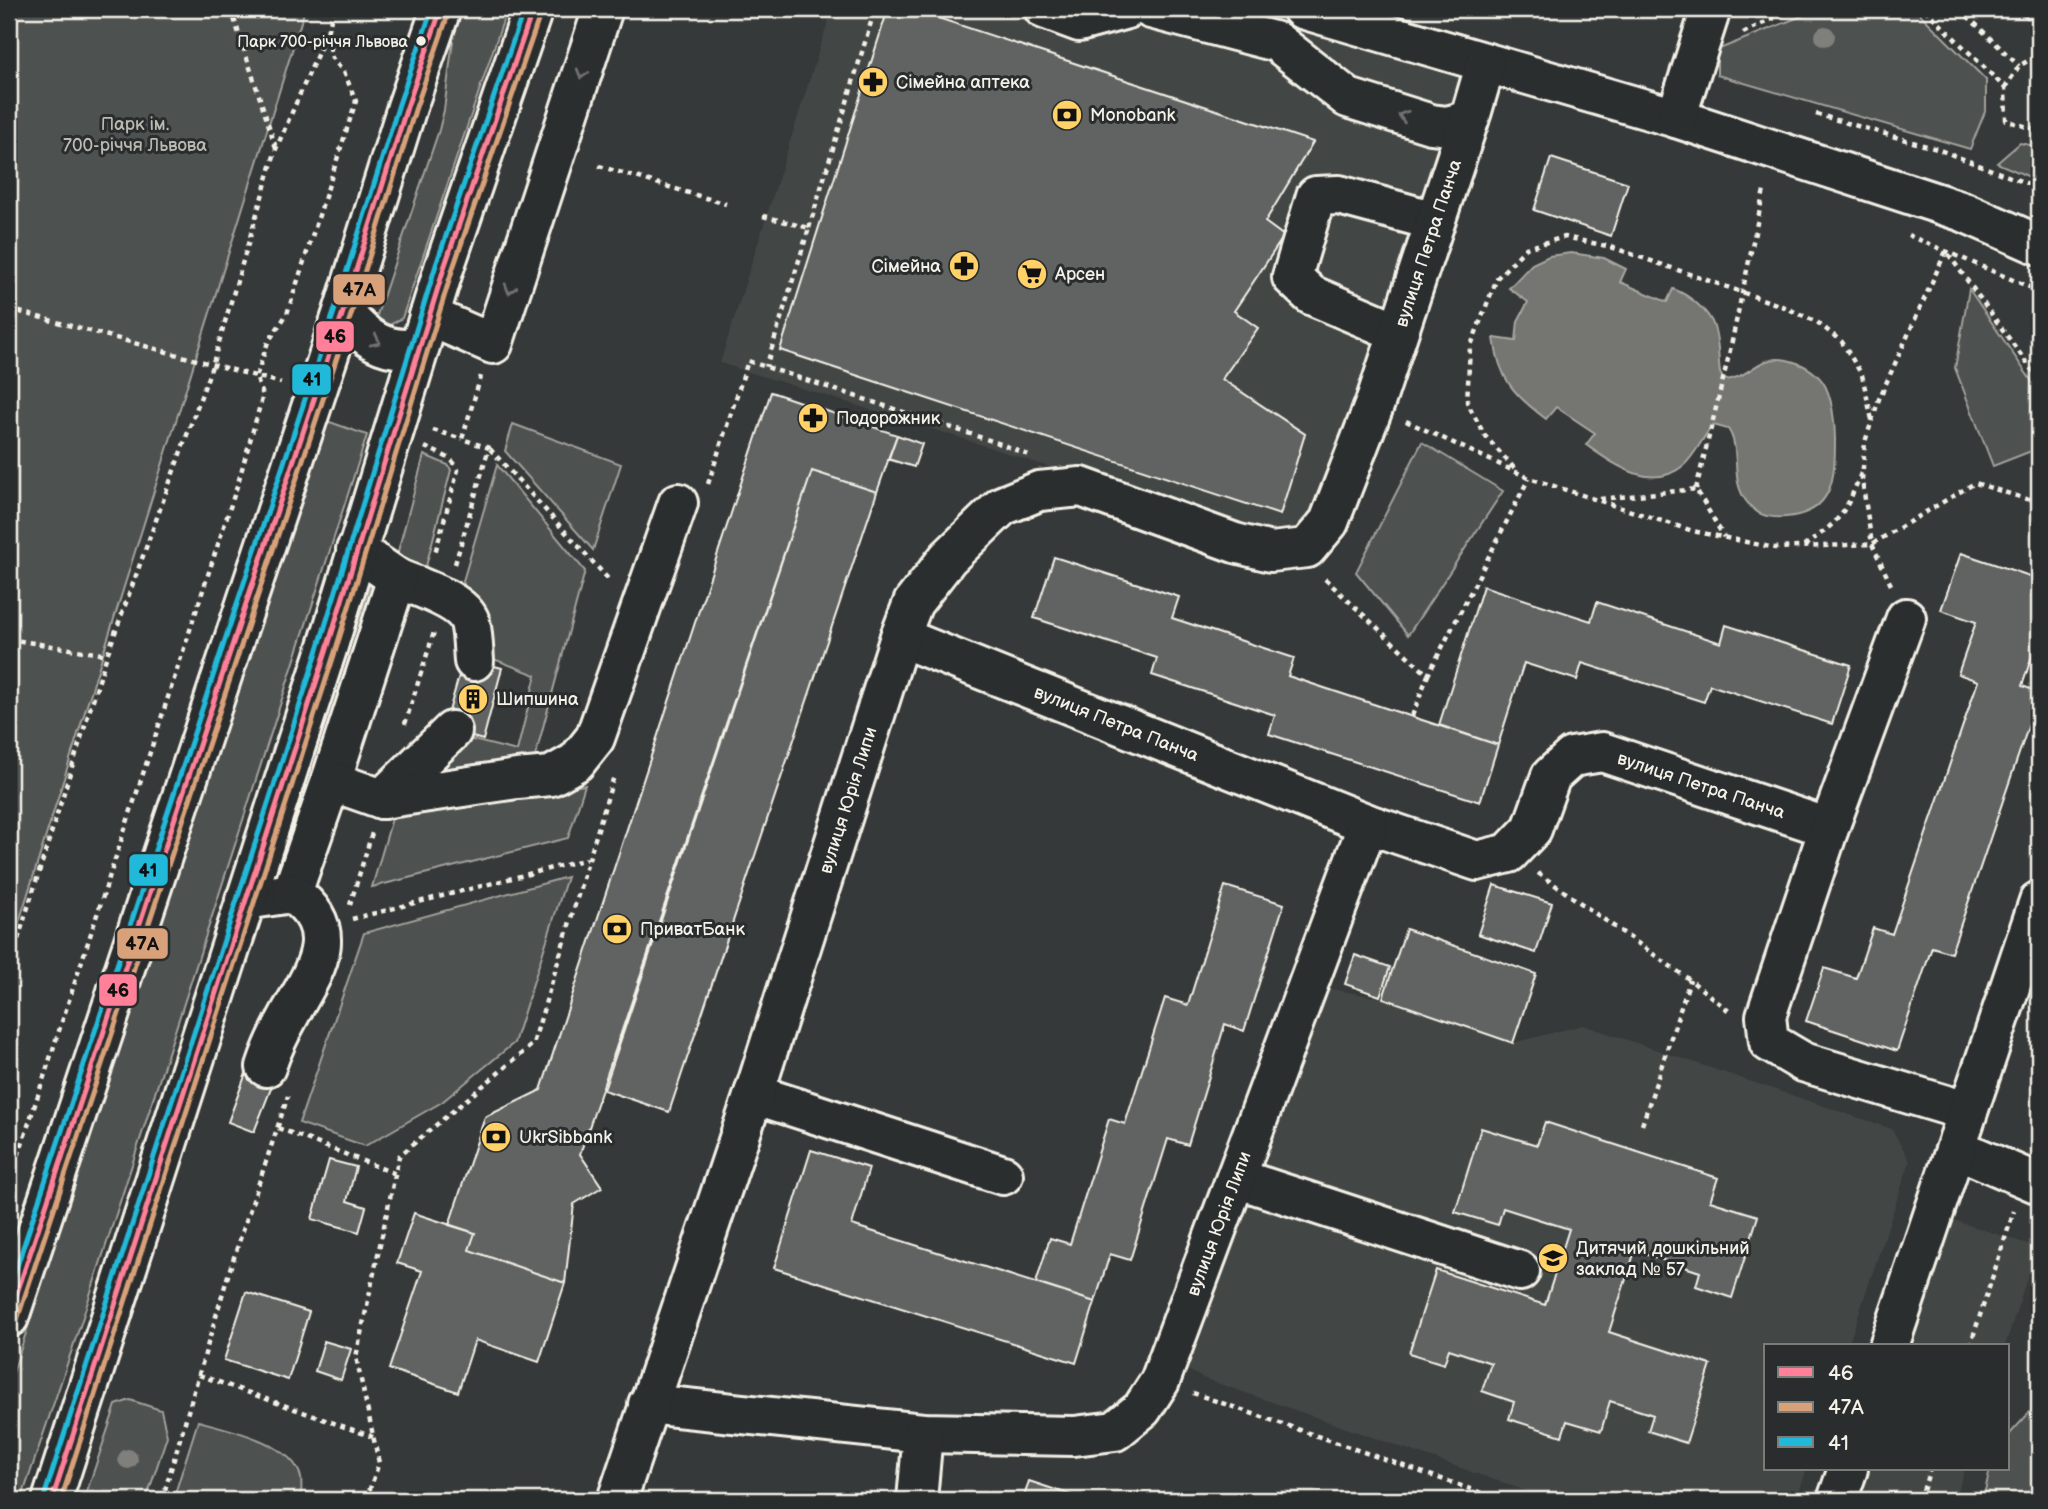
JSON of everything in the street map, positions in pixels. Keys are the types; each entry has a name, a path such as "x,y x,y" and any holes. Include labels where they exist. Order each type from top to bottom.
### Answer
{"main road":[{"path":"9,1317 441,9"},
{"path":"52,1500 327,649 424,332 533,9"},
{"path":"343,312 362,334 401,351 424,332 481,339 493,344 603,9"},
{"path":"1044,9 1079,22 1127,9"},
{"path":"1151,9 1277,42 1348,98 1431,124 1447,126 1469,120"},
{"path":"1302,9 1676,118 1964,212 2039,245"},
{"path":"1676,118 1711,9"},
{"name":"вулиця Петра Панча","path":"1486,63 1375,403 1329,522 1307,548 1271,552 1235,543 1082,487 1039,491 1003,506 948,558 913,603 900,637 1368,824 1477,861 1509,853 1532,829 1551,776 1572,757 1602,752 1829,828"},
{"path":"1398,332 1311,295 1292,277 1317,197 1339,195 1435,221"},
{"path":"331,780 382,799 551,776 576,762 595,738 639,612 691,498"},
{"path":"356,551 466,613 470,624 474,661"},
{"path":"292,893 331,780 422,589"},
{"path":"1906,618 1829,828 1766,1016 1769,1042 1803,1062 1966,1111"},
{"name":"вулиця Юрія Липи","path":"617,1500 754,1094 900,637"},
{"path":"382,799 452,731"},
{"name":"вулиця Юрія Липи","path":"648,1404 923,1433 1074,1436 1115,1430 1142,1409 1160,1381 1368,824"},
{"path":"245,900 292,893 304,902 314,915 321,943 319,960 278,1036 278,1078"},
{"path":"1890,1344 2039,901"},
{"path":"754,1094 1003,1175"},
{"path":"1955,1151 1967,1153 2032,1181"},
{"path":"1236,1178 1520,1271"},
{"path":"918,1500 923,1433"},
{"path":"1837,1500 1848,1470"}],"path":[{"path":"231,9 276,149"},
{"path":"9,968 107,655 212,366 276,149 327,32 334,9"},
{"path":"766,367 875,9"},
{"path":"1737,36 1793,9"},
{"path":"1925,9 2005,88"},
{"path":"1960,9 2019,66"},
{"path":"9,1184 238,483 263,396 256,377 268,342 287,314 356,102 344,72 332,58 327,32"},
{"path":"2039,62 2031,59 2019,66 2005,88 2006,120 2039,131"},
{"path":"1816,114 1937,149 2039,188"},
{"path":"599,166 726,204"},
{"path":"1725,537 1696,489 1765,190"},
{"path":"763,216 809,228"},
{"path":"1895,230 2039,291"},
{"path":"1517,472 1485,436 1467,402 1470,348 1497,278 1526,248 1565,237 1611,247 1782,306 1816,322 1842,342 1862,375 1872,420"},
{"path":"1946,251 2039,380"},
{"path":"1906,618 1872,544 1862,480 1865,442 1879,399 1946,251"},
{"path":"9,309 285,384"},
{"path":"462,439 481,378 481,339"},
{"path":"691,498 748,361 1004,444 1032,457"},
{"path":"1375,403 1408,422 1529,478 1693,531 1775,548 1872,544 1975,483 2039,503"},
{"path":"432,430 489,448 639,612"},
{"path":"403,732 422,589 458,470 456,463 427,448"},
{"path":"422,589 489,448"},
{"path":"1803,546 1831,527 1847,508 1863,467"},
{"path":"1412,716 1428,675 1529,478"},
{"path":"1597,499 1696,489"},
{"path":"2029,500 2039,494"},
{"path":"1322,576 1428,675"},
{"path":"9,639 107,655"},
{"path":"366,1500 379,1463 356,1357 399,1156 533,1044 617,768"},
{"path":"382,799 345,921 588,859"},
{"path":"1509,853 1690,980 1769,1042"},
{"path":"1642,1125 1690,980"},
{"path":"162,1500 229,1272 278,1128 278,1078"},
{"path":"278,1128 396,1174"},
{"path":"1971,1344 2032,1181"},
{"path":"199,1375 373,1437"},
{"path":"1160,1381 1503,1500"},
{"path":"1920,1500 1930,1470"}],"shaded area":[{"path":"832,9 1261,9 1475,71 1319,518 1296,539 1268,539 961,438 720,363"},
{"path":"1571,253 1604,258 1626,269 1620,282 1667,302 1673,289 1698,304 1712,321 1718,344 1720,373 1724,380 1741,376 1761,363 1777,359 1802,365 1819,378 1831,402 1835,432 1832,479 1823,501 1802,514 1786,517 1770,517 1756,511 1741,492 1733,438 1728,429 1713,425 1684,465 1671,473 1646,476 1621,467 1586,445 1595,433 1556,407 1546,419 1525,402 1504,375 1494,338 1516,341 1518,321 1528,302 1509,288 1532,264 1549,256"},
{"name":"Дитячий дошкільний заклад № 57","path":"1330,989 1383,998 1513,1043 1583,1025 1892,1129 1910,1161 1849,1344 1764,1344 1764,1470 1807,1470 1796,1500 1552,1500 1203,1378 1188,1370 1259,1170"},
{"path":"1950,1219 2037,1247 2006,1344 1910,1344"},
{"path":"1869,1470 1965,1470 1955,1500 1859,1500"}],"green space":[{"name":"Парк ім. 700-річчя Львова","path":"9,9 305,9 9,954"},
{"path":"457,9 507,9 402,318 386,327 374,324 439,130"},
{"path":"1825,9 1915,9 1986,80 1986,109 1970,149 1717,75 1717,50"},
{"path":"2020,143 2039,147 2039,181 1997,163"},
{"path":"1969,289 2039,392 2039,448 1993,466 1955,368"},
{"path":"324,420 367,435 81,1323 21,1500 9,1500 9,1385"},
{"path":"513,424 621,464 593,550 505,451"},
{"path":"1422,442 1503,491 1408,635 1356,572"},
{"path":"424,455 448,465 451,470 425,570 397,555"},
{"path":"497,465 585,571 534,761 423,776 457,736 517,751 536,675 483,655 463,581"},
{"path":"372,581 386,585 289,873 275,868"},
{"path":"585,785 568,838 372,887 393,815"},
{"path":"567,877 514,1043 442,1102 365,1146 299,1123 364,933"},
{"path":"130,1400 161,1410 167,1436 146,1500 84,1500 116,1405"},
{"path":"2039,1407 2039,1500 1983,1500 1990,1470 2010,1470 2010,1434 2029,1413"},
{"path":"198,1421 258,1439 286,1455 296,1466 301,1478 301,1500 173,1500"}],"building":[{"name":"Арсен","path":"888,9 911,9 1313,142 1265,222 1284,236 1234,311 1258,328 1222,379 1305,434 1280,515 780,350"},
{"path":"2008,9 2039,9 2039,23"},
{"path":"1551,158 1628,183 1611,236 1534,210"},
{"path":"771,392 897,435 877,492 812,471 580,1154 602,1187 574,1204 565,1283 469,1250 475,1233 449,1225 485,1117 541,1090"},
{"path":"897,435 922,444 914,467 888,459"},
{"path":"812,471 877,492 669,1112 604,1090"},
{"path":"1961,553 2039,579 2039,635 2022,686 2039,692 2039,695 1951,953 1932,947 1897,1051 1806,1021 1824,968 1856,978 1873,928 1892,934 1978,681 1958,674 1976,622 1941,610"},
{"path":"1054,557 1179,597 1172,618 1294,658 1288,676 1498,745 1480,802 1269,734 1275,715 1152,675 1157,658 1034,618"},
{"path":"1483,586 1591,621 1597,602 1721,643 1726,625 1851,665 1832,724 1710,685 1704,702 1582,663 1577,680 1524,663 1498,745 1439,725"},
{"name":"Шипшина","path":"464,658 502,668 483,740 444,729"},
{"path":"1494,885 1552,903 1536,953 1478,934"},
{"path":"1225,886 1284,904 1244,1031 1225,1024 1188,1145 1168,1139 1130,1260 1110,1254 1095,1302 1036,1283 1050,1238 1070,1244 1109,1119 1125,1124 1165,998 1188,1005"},
{"path":"1406,929 1536,974 1513,1043 1383,998"},
{"path":"1355,955 1390,967 1380,996 1345,984"},
{"path":"248,1068 275,1078 254,1132 228,1122"},
{"path":"1545,1122 1718,1178 1710,1201 1758,1216 1732,1298 1696,1286 1700,1272 1635,1251 1609,1332 1711,1365 1686,1443 1648,1431 1653,1415 1610,1401 1601,1431 1567,1421 1562,1436 1509,1419 1514,1402 1482,1391 1491,1363 1449,1349 1444,1364 1409,1353 1436,1270 1545,1305 1569,1229 1503,1208 1498,1225 1455,1212 1481,1128 1537,1145"},
{"path":"811,1150 869,1168 852,1225 1095,1302 1076,1363 774,1268"},
{"path":"329,1160 356,1167 347,1201 366,1207 359,1232 312,1219"},
{"path":"414,1213 475,1233 469,1250 565,1283 539,1362 475,1340 458,1392 389,1369 422,1271 397,1263"},
{"path":"246,1292 309,1312 288,1380 224,1360"},
{"path":"324,1341 351,1349 341,1380 315,1371"},
{"path":"1029,1481 1086,1500 1023,1500"}],"transit line":[{"name":"41","path":"9,1290 432,9"},
{"name":"46","path":"9,1317 441,9"},
{"name":"41","path":"44,1497 319,646 436,265 524,9"},
{"name":"46","path":"52,1500 327,649 444,268 533,9"},
{"name":"47А","path":"17,1320 449,12"},
{"name":"47А","path":"61,1500 335,652 452,271 541,12"}],"place":[{"name":"Парк 700-річчя Львова","path":"421,41"},
{"name":"Сімейна аптека","path":"873,82"},
{"name":"Monobank","path":"1067,115"},
{"name":"Сімейна","path":"964,266"},
{"name":"Арсен","path":"1032,274"},
{"name":"Подорожник","path":"813,418"},
{"name":"Шипшина","path":"473,699"},
{"name":"ПриватБанк","path":"617,929"},
{"name":"UkrSibbank","path":"496,1137"},
{"name":"Дитячий дошкільний заклад № 57","path":"1553,1258"}]}
